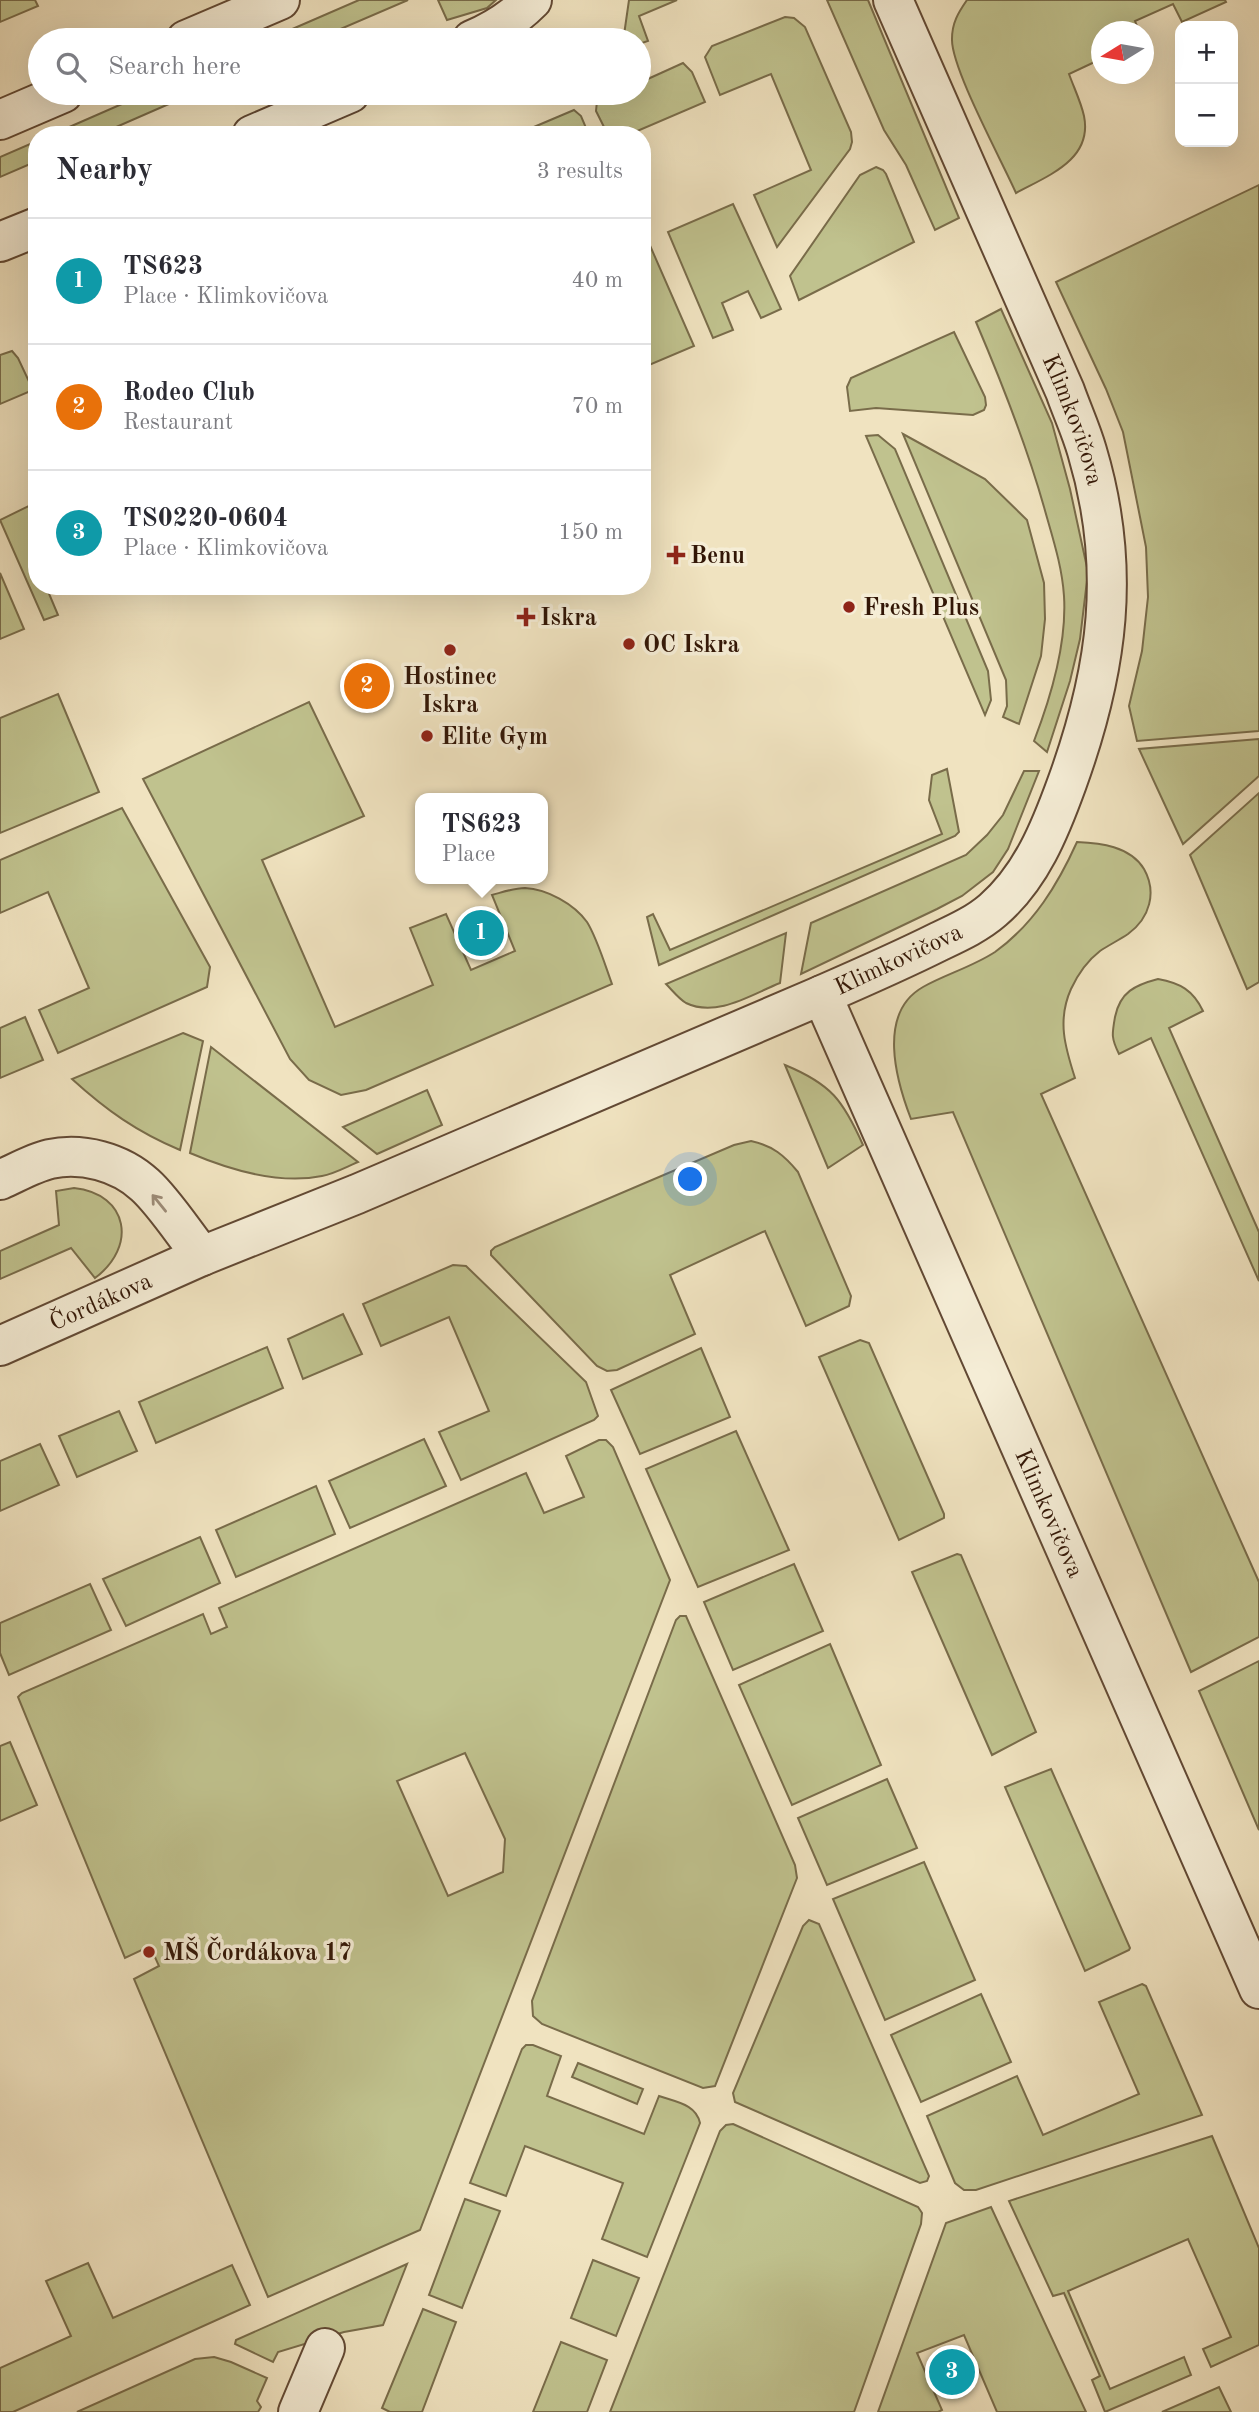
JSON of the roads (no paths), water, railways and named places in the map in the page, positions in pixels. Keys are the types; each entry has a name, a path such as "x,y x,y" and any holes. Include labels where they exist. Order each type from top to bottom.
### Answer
{"street":[{"path":"214,28 280,0"},
{"path":"498,28 532,0"},
{"name":"Klimkovičova","path":"893,0 1065,391 1087,450 1104,534 1108,587 1105,639 1095,694 1073,766 1040,850 1019,884 992,912 962,930 822,995 1259,1989"},
{"path":"0,120 35,105"},
{"path":"272,126 322,105"},
{"path":"0,243 28,231"},
{"name":"Čordákova","path":"0,1346 202,1256 357,1194 822,995"},
{"path":"0,1180 48,1159 73,1156 118,1167 145,1184 202,1256"},
{"path":"298,2412 325,2348"}],"place":[{"name":"Benu","path":"676,555"},
{"name":"Fresh Plus","path":"849,607"},
{"name":"Iskra","path":"526,617"},
{"name":"OC Iskra","path":"629,644"},
{"name":"Hostinec Iskra","path":"450,650"},
{"name":"Rodeo Club","path":"367,686"},
{"name":"Elite Gym","path":"427,736"},
{"name":"TS623","path":"481,933"},
{"name":"MŠ Čordákova 17","path":"149,1952"},
{"name":"TS0220-0604","path":"952,2372"}]}
